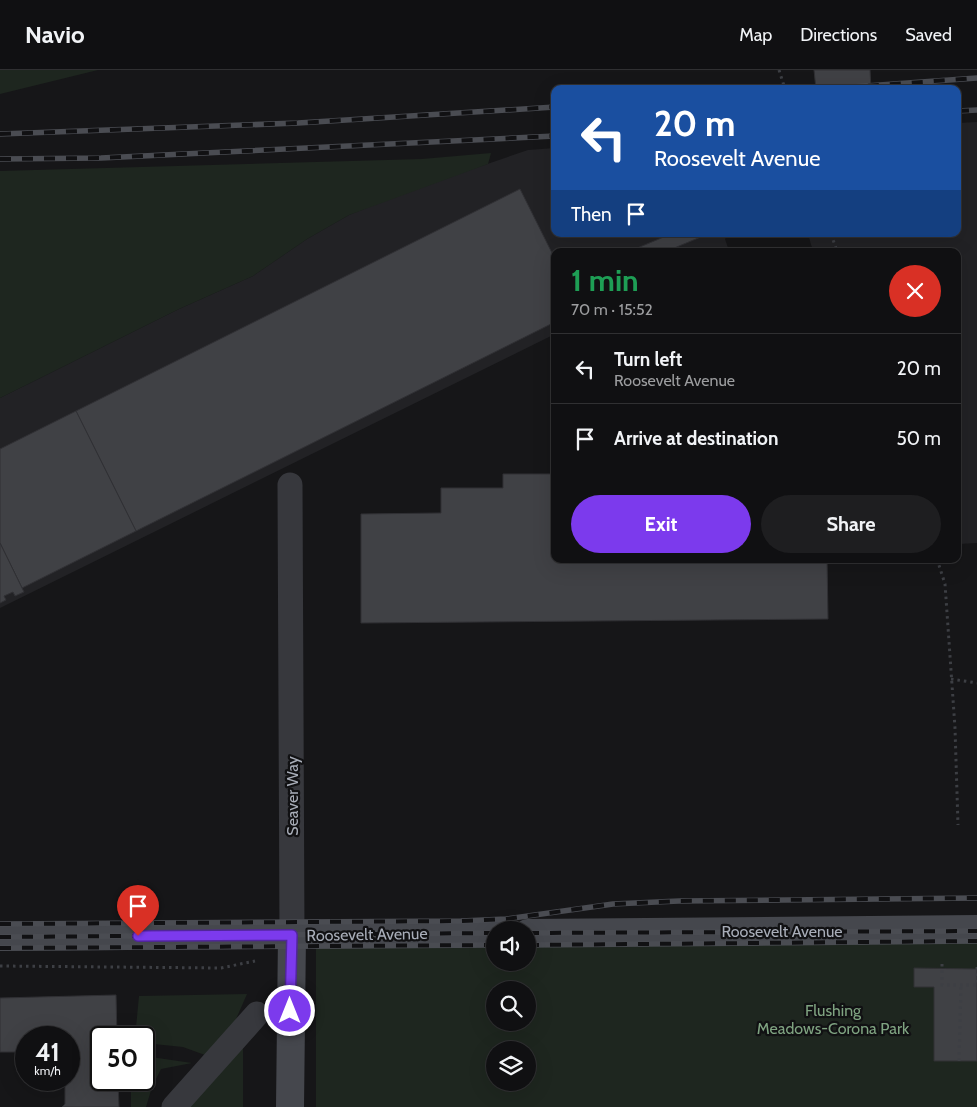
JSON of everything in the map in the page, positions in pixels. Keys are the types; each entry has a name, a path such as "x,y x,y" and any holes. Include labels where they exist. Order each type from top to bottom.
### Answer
{"main road":[{"name":"Roosevelt Avenue","path":"536,933 977,929"},
{"name":"Roosevelt Avenue","path":"0,937 486,933"},
{"name":"Seaver Way","path":"290,1107 292,935"}],"street":[{"name":"Seaver Way","path":"290,485 292,935"},
{"path":"174,1107 257,1014"}],"path":[{"path":"779,70 784,85"},
{"path":"938,563 945,584 955,728 958,825"},
{"path":"951,679 977,683"},
{"path":"0,966 221,968 255,961"},
{"path":"942,964 942,984 976,985 977,964"},
{"path":"959,1061 961,985"}],"shaded area":[{"path":"977,122 977,543 961,544 961,248 812,248 809,237 961,237 961,123"},
{"path":"551,148 551,237 727,237 725,239 728,248 551,248 551,336 0,608 0,398 179,309 253,276 307,239 349,215 411,190 528,150"}],"green space":[{"path":"0,70 98,70 0,94"},
{"path":"491,153 488,164 349,215 307,239 253,276 179,309 0,398 0,171 422,159"},
{"name":"Flushing Meadows-Corona Park","path":"977,929 977,1107 316,1107 316,935 486,933 486,971 536,971 536,933"},
{"path":"247,994 233,1026 205,1055 183,1047 155,1044 155,1026 136,1026 139,996"},
{"path":"243,1038 243,1107 185,1107"},
{"path":"155,1058 192,1063 161,1069 155,1081"},
{"path":"131,1091 151,1091 146,1107 131,1107"}],"building":[{"path":"814,70 870,70 871,85 816,85"},
{"path":"520,189 551,251 551,324 136,531 76,411"},
{"path":"664,237 701,237 674,248 637,248"},
{"path":"76,411 136,531 22,588 0,543 0,449"},
{"path":"503,474 551,474 551,563 827,563 828,619 361,623 361,514 441,513 441,488 503,488"},
{"path":"0,543 24,592 15,596 13,592 4,596 6,600 0,603"},
{"path":"914,968 977,969 977,1061 934,1061 934,987 914,987"},
{"path":"116,995 117,1026 90,1026 90,1091 118,1091 119,1107 62,1107 65,1104 65,1091 80,1091 80,1026 15,1026 15,1052 0,1052 0,998"}],"railway":[{"path":"880,85 977,78"},
{"path":"0,134 298,123 551,107"},
{"path":"961,111 977,110"},
{"path":"0,159 101,158 551,136"},
{"path":"0,924 461,921 506,919 613,904 679,901 977,898"},
{"path":"536,933 977,931"},
{"path":"0,937 486,933"},
{"path":"536,945 977,941"},
{"path":"0,948 486,945"}],"route":[{"path":"138,936 292,935 290,1011"}]}
